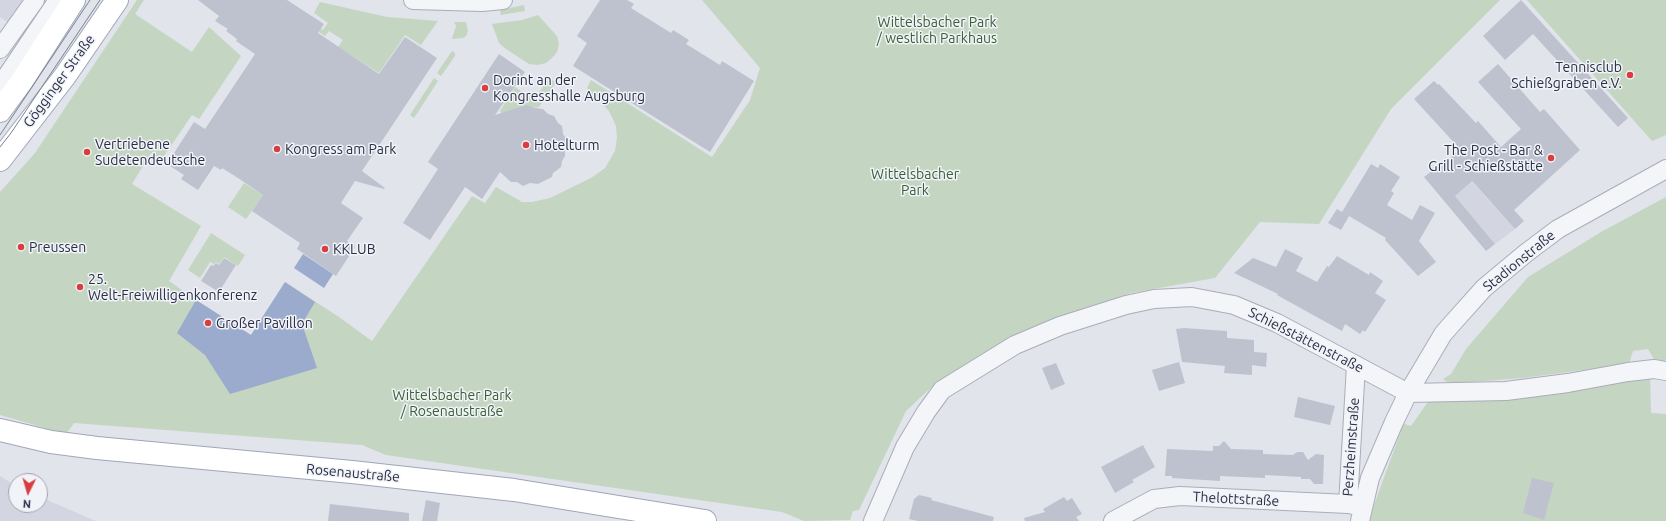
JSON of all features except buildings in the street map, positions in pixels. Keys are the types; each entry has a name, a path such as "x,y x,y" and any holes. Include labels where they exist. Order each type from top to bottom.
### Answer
{"main road":[{"path":"0,111 22,81 74,0"},
{"name":"Gögginger Straße","path":"0,160 65,76 116,0"},
{"name":"Rosenaustraße","path":"0,430 51,442 97,448 352,472 514,490 705,521"}],"street":[{"path":"0,49 6,28 35,0"},
{"path":"0,86 58,0"},
{"path":"413,0 482,2 503,0"},
{"path":"6,28 29,43"},
{"name":"Stadionstraße","path":"1408,393 1443,334 1484,288 1558,229 1666,169"},
{"name":"Schießstättenstraße","path":"873,521 905,447 926,412 942,390 1014,345 1060,326 1111,309 1154,299 1192,297 1234,305 1278,323 1408,393 1506,391 1568,383 1628,372 1654,369 1666,371"},
{"name":"Perzheimstraße","path":"1356,365 1357,511"},
{"name":"Perzheimstraße","path":"1357,511 1384,444 1408,393"},
{"name":"Thelottstraße","path":"1113,521 1154,499 1180,496 1357,511"}],"shaded area":[{"path":"0,0 28,0 11,25 0,17"},
{"path":"1450,158 1515,229 1495,244 1433,170"},
{"path":"0,476 8,481 8,513 48,513 48,500 96,521 0,521"}],"green space":[{"name":"Wittelsbacher Park","path":"137,0 144,0 135,14 192,52 209,27 241,56 199,119 192,115 162,159 151,153 132,184 201,226 169,281 251,335 285,282 339,317 372,341 472,196 485,203 496,187 522,202 532,202 550,198 591,178 605,168 615,151 617,138 616,126 609,111 587,88 591,80 712,157 750,100 760,68 702,0 1500,0 1391,109 1319,224 1260,222 1215,278 1131,293 1057,318 1010,337 936,383 906,411 859,510 853,511 850,520 804,521 782,512 386,455 362,445 74,423 66,434 0,415 0,192 35,153"},
{"name":"Tennisclub Schießgraben e.V.","path":"1527,0 1666,0 1666,135 1652,141"},
{"path":"320,2 387,17 438,21 421,45 405,35 379,73 338,47 343,40 329,31 325,36 319,32 321,29 323,30 328,23 314,13"},
{"path":"524,5 525,11 501,15 500,10"},
{"path":"538,15 557,36 559,44 557,52 552,58 546,63 538,65 529,64 499,43 492,24 522,20"},
{"path":"454,22 466,22 468,31 466,36 463,38 452,39 456,26"},
{"path":"452,51 455,53 455,56 441,76 437,73"},
{"path":"434,78 438,81 414,118 410,115"},
{"path":"549,78 556,82 539,107 515,110 503,116 500,111 515,87 534,100"},
{"path":"244,183 263,195 246,219 228,207"},
{"path":"1666,197 1666,360 1655,361 1648,349 1633,351 1629,364 1523,378 1471,382 1447,382 1443,379 1451,374 1466,349 1528,277 1601,232"},
{"path":"211,233 245,255 238,266 224,257 219,264 216,262 214,264 210,262 200,278 188,270"},
{"path":"1650,374 1651,413 1666,414 1666,521 1370,521 1373,508 1402,428 1404,424 1411,426 1430,399"}],"water":[{"path":"303,254 333,274 324,288 294,268"},
{"path":"285,282 315,302 302,324 317,368 230,394 205,355 177,333 196,300 251,335"}],"tram line":[{"path":"0,135 90,0"},
{"path":"0,147 11,133 100,0"}],"place":[{"name":"Tennisclub Schießgraben e.V.","path":"1630,75"},
{"name":"Dorint an der Kongresshalle Augsburg","path":"485,88"},
{"name":"Hotelturm","path":"526,145"},
{"name":"Kongress am Park","path":"277,149"},
{"name":"Vertriebene Sudetendeutsche","path":"87,152"},
{"name":"The Post - Bar & Grill - Schießstätte","path":"1551,158"},
{"name":"Preussen","path":"21,247"},
{"name":"KKLUB","path":"325,249"},
{"name":"25. Welt-Freiwilligenkonferenz","path":"80,287"},
{"name":"Großer Pavillon","path":"208,323"}],"park label":[{"name":"Wittelsbacher Park / westlich Parkhaus","path":"937,30"},
{"name":"Wittelsbacher Park / Rosenaustraße","path":"452,404"}]}
